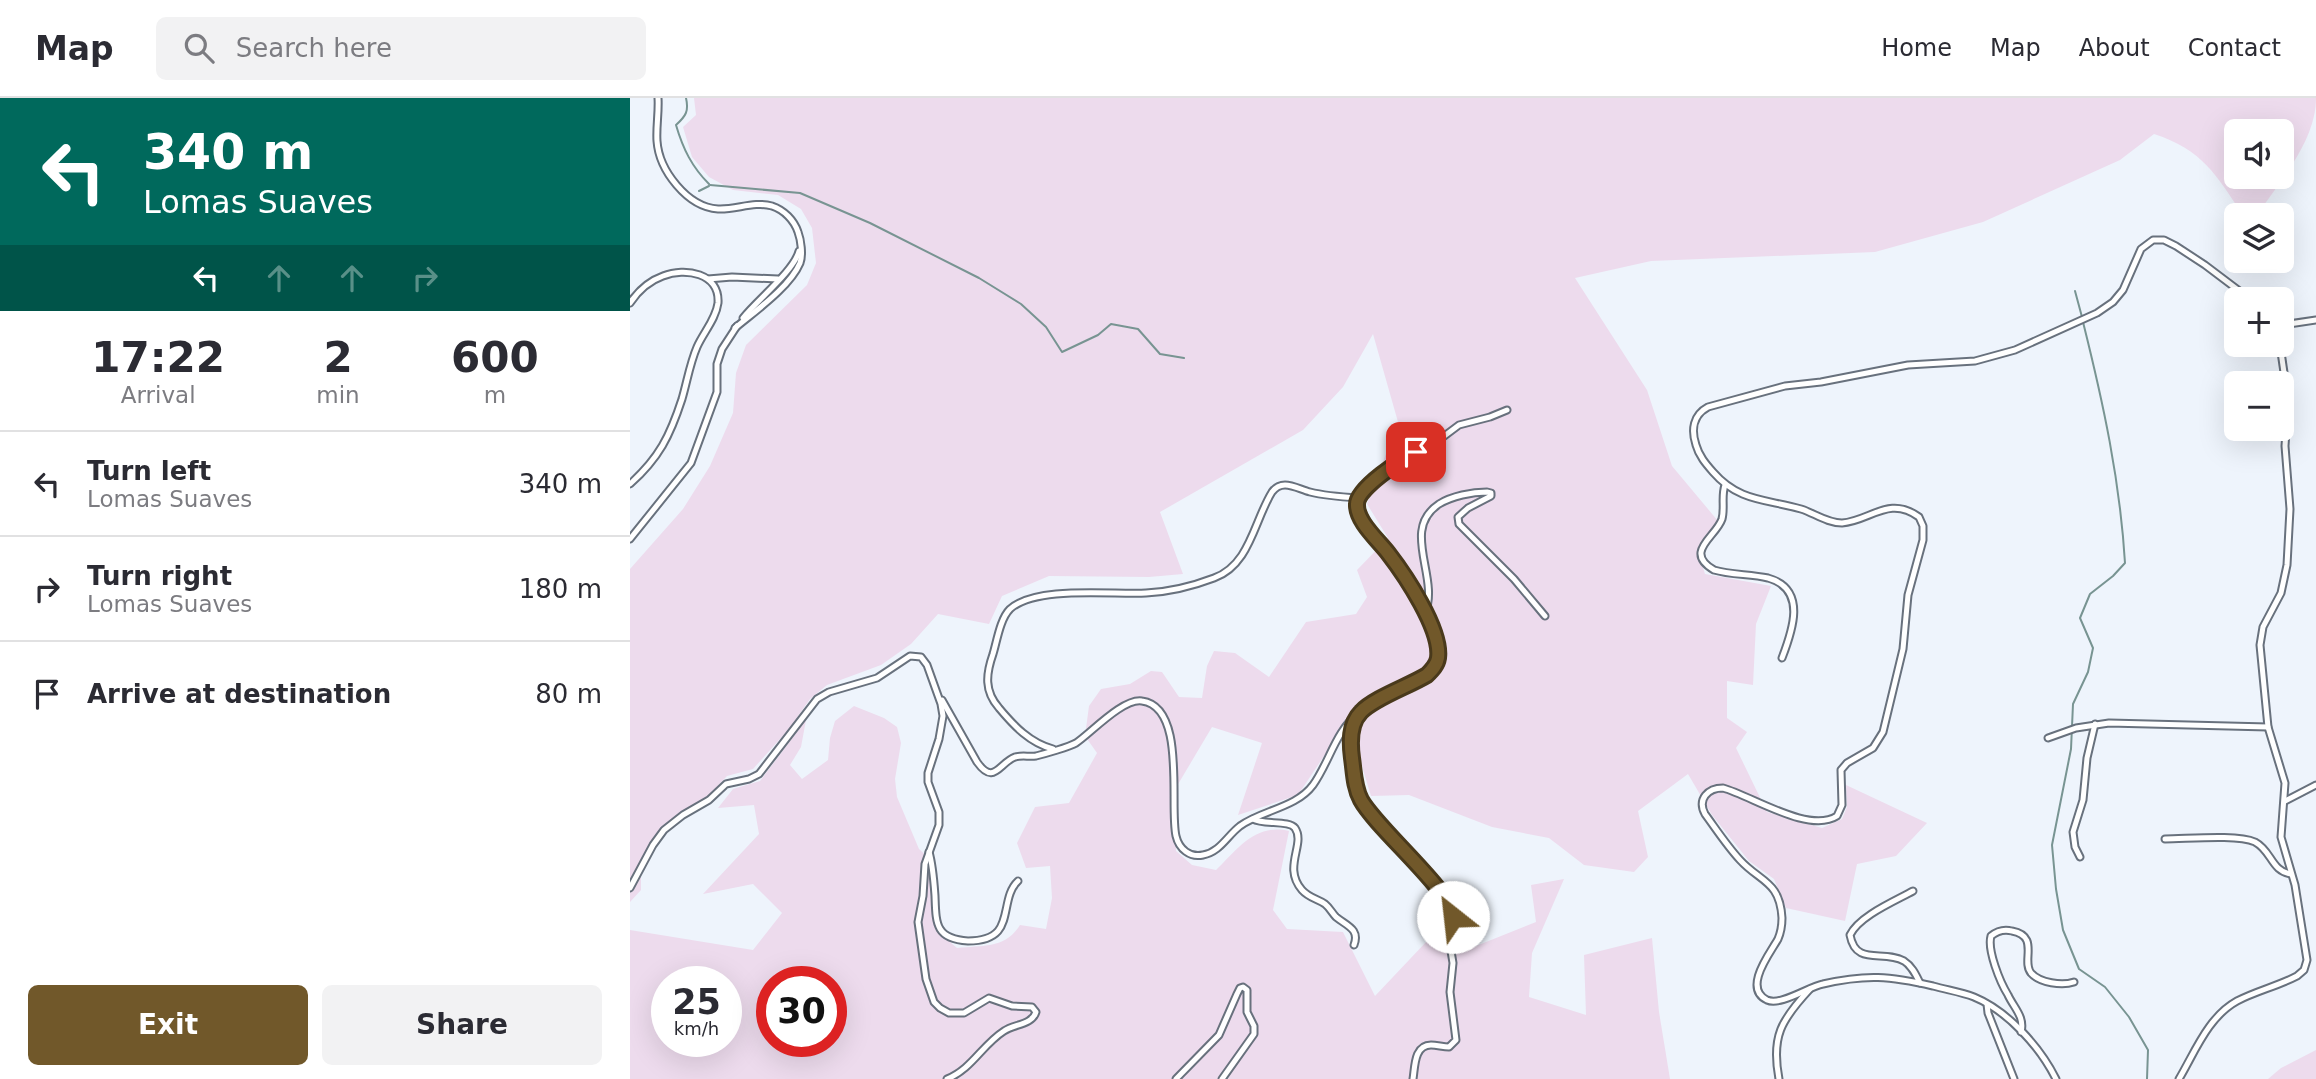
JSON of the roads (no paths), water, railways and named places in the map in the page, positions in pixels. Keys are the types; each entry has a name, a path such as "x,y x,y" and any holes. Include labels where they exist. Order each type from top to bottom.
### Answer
{"street":[{"path":"658,98 659,149 664,166 679,187 700,203 717,209 758,204 776,208 794,224 801,245 801,262 785,283 735,328"},
{"path":"2056,1079 2021,1032 1987,1004 1967,994 1895,978 1866,977 1812,987 1777,1001 1768,1000 1761,993 1758,978 1780,932 1780,906 1769,884 1739,859 1705,814 1703,799 1712,789 1723,788 1810,820 1827,820 1839,813 1842,805 1841,770 1847,763 1873,748 1883,732 1905,643 1907,603 1922,546 1923,526 1919,517 1913,513 1894,508 1875,511 1847,522 1832,522 1797,508 1748,498 1724,485 1706,465 1695,443 1695,420 1705,409 1778,388 1908,365 1975,360 2015,350 2097,313 2113,302 2123,290 2141,249 2153,240 2164,240 2176,246 2234,287"},
{"path":"630,539 691,463 718,392 717,364 722,349 755,303 798,257 801,245"},
{"path":"630,303 637,292 662,276 685,271 708,279 715,287 718,303 714,316 695,350 682,401 664,446 651,465 630,484"},
{"path":"708,279 778,279 785,283"},
{"path":"2294,323 2316,320"},
{"path":"2179,1079 2208,1028 2223,1011 2240,1000 2294,978 2304,969 2307,957 2281,833 2284,777 2268,727 2261,638 2263,627 2279,600 2284,584 2289,516 2286,446 2288,400 2282,357"},
{"path":"938,694 984,771 996,772 1015,757 1039,755 1072,745 1127,705 1144,701 1160,712 1167,724 1174,773 1176,834 1183,849 1194,856 1212,853 1241,826 1287,804 1309,789 1344,729 1361,712 1422,678 1435,667 1438,658 1436,640 1425,613 1407,579 1363,522 1357,506 1358,498 1402,459 1439,440 1454,428 1507,410"},
{"path":"1053,749 1041,745 1018,729 997,706 988,690 989,667 1004,619 1011,609 1054,595 1097,592 1154,593 1215,578 1230,568 1243,553 1272,491 1279,486 1288,485 1320,494 1358,498"},
{"path":"1724,485 1721,520 1703,546 1702,557 1714,570 1765,578 1778,583 1785,590 1793,603 1794,618 1782,658"},
{"path":"1425,613 1429,596 1421,532 1423,520 1433,509 1450,499 1487,492 1491,493 1491,496 1463,512 1458,517 1458,524 1514,579 1545,616"},
{"path":"630,888 653,845 670,825 709,800 726,784 759,774 820,696 828,691 877,678 907,657 918,655 926,662 938,694 943,724 928,773 940,821 939,830 924,868 918,922 926,979 934,1002 946,1012 969,1011 992,998 1012,1006 1032,1007 1036,1012 1032,1020 1003,1032 968,1067 947,1079"},
{"path":"1361,712 1354,723 1350,744 1360,799 1445,896 1453,911 1450,992 1456,1040 1449,1047 1428,1045 1420,1049 1413,1079"},
{"path":"2049,738 2095,724 2268,727"},
{"path":"2080,857 2075,847 2073,832 2083,800 2087,758 2095,724"},
{"path":"2284,801 2316,785"},
{"path":"1253,819 1263,823 1290,823 1294,826 1297,832 1293,870 1297,883 1310,898 1324,904 1351,926 1356,936 1354,946"},
{"path":"2165,839 2248,839 2262,847 2278,870 2291,874"},
{"path":"929,852 937,923 945,936 952,939 973,941 985,939 998,932 1011,890 1018,881"},
{"path":"1913,891 1864,919 1853,928 1850,935 1855,950 1861,954 1900,959 1913,970 1920,983"},
{"path":"2021,1032 2022,1019 2007,995 1991,956 1991,936 2007,930 2017,932 2028,944 2028,968 2031,973 2054,983 2074,982"},
{"path":"1176,1079 1219,1035 1237,994 1243,987 1247,990 1246,1005 1254,1026 1254,1034 1222,1079"},
{"path":"1779,1079 1775,1052 1778,1034 1791,1012 1812,987"},
{"path":"1987,1004 1988,1013 2014,1079"}],"waterway":[{"path":"686,98 686,113 676,125 689,157 709,184"},
{"path":"710,185 800,193 870,223 979,278 1021,304 1046,327 1062,352 1098,335 1111,324 1138,329 1160,354 1184,358"},
{"path":"699,191 709,186"},
{"path":"2075,291 2082,317"},
{"path":"2083,322 2110,441 2125,563 2090,594 2080,618 2093,648 2088,672 2073,704 2071,749 2052,845 2063,930 2079,969 2105,987 2129,1017 2148,1050 2147,1079"}]}
